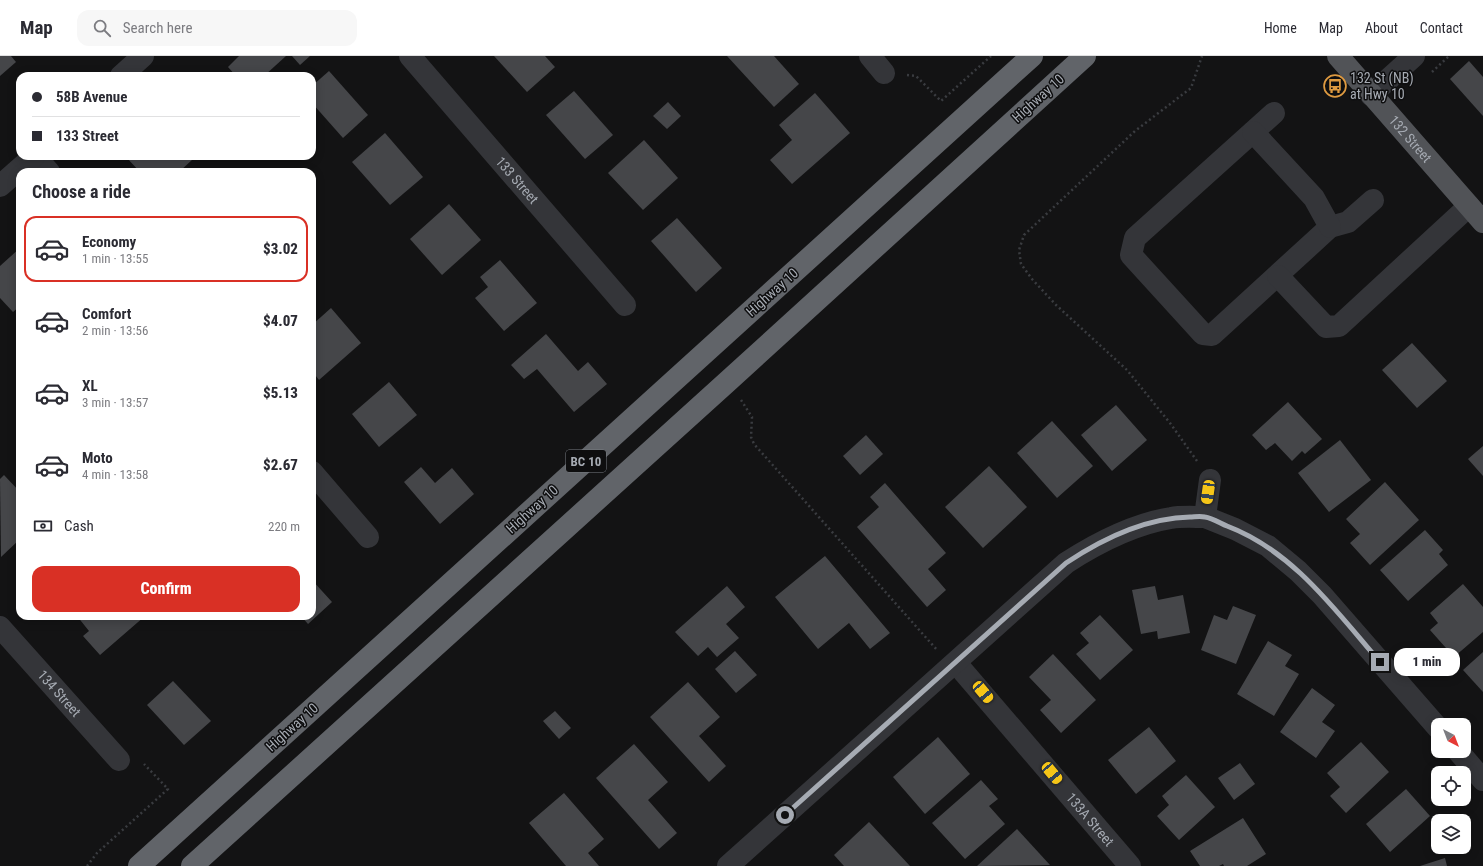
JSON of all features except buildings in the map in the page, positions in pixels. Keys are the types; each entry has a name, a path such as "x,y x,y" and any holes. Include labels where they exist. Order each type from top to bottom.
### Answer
{"highway":[{"name":"Highway 10","path":"140,866 1032,56"},
{"name":"Highway 10","path":"192,866 716,393 1084,56"}],"main road":[{"name":"132 Street","path":"1338,56 1476,214"}],"street":[{"path":"125,72 143,56"},
{"name":"133 Street","path":"410,56 625,305"},
{"path":"870,56 894,73"},
{"path":"1371,95 1414,56"},
{"path":"1274,113 1135,238 1131,255 1203,334 1212,335 1330,227 1348,222 1372,200"},
{"path":"1253,132 1314,198 1330,227"},
{"path":"20,168 29,160"},
{"path":"38,160 45,168"},
{"path":"0,186 16,172"},
{"path":"1278,276 1326,327 1339,326 1476,214"},
{"path":"316,477 368,537"},
{"path":"1205,517 1210,480"},
{"path":"728,866 947,657 1083,552 1137,527 1171,518 1205,517 1235,528 1268,546 1322,595 1431,720"},
{"name":"134 Street","path":"0,627 119,760"},
{"name":"133A Street","path":"947,657 1130,866"},
{"path":"1464,758 1483,780"}],"path":[{"path":"894,73 916,76 941,101 991,56"},
{"path":"741,399 752,417 751,437 754,444 947,657"},
{"path":"87,866 97,853 168,788 144,764"}],"place":[{"name":"132 St (NB) at Hwy 10","path":"1335,86"}],"route":[{"path":"785,815 1066,563 1083,552 1116,536 1137,527 1171,518 1205,517 1235,528 1268,546 1322,595 1380,662"}]}
